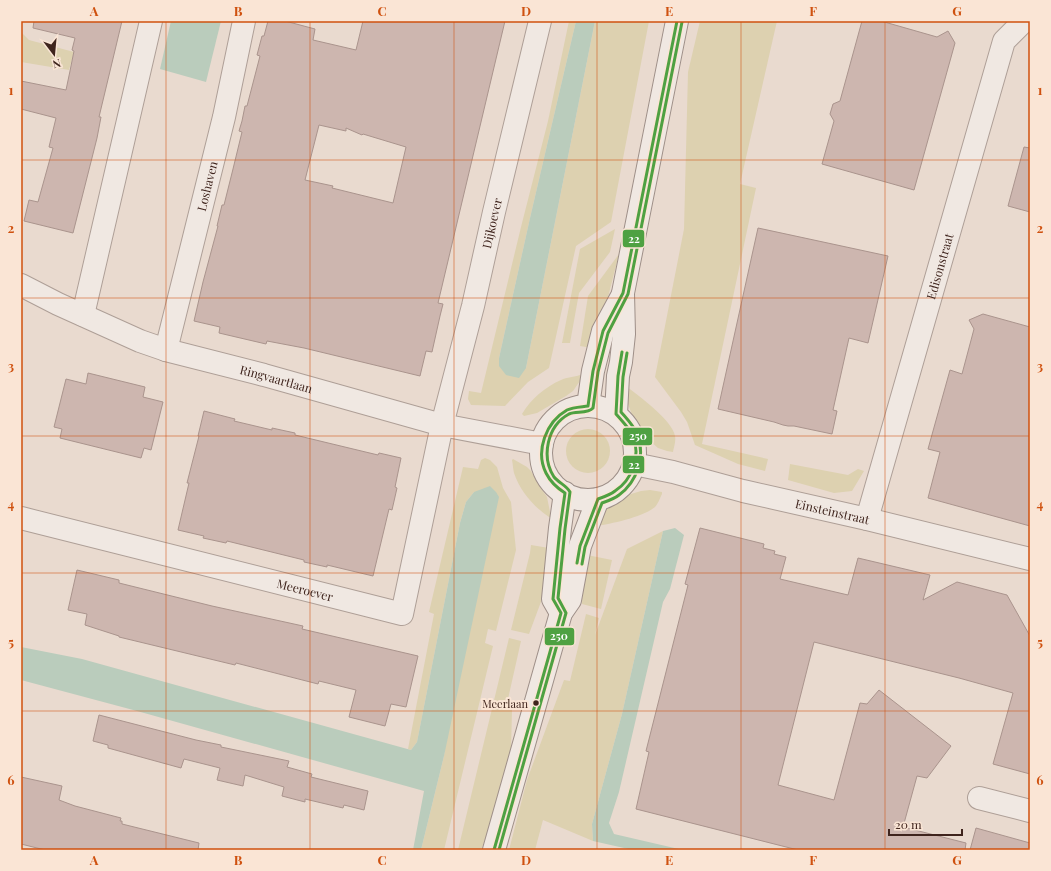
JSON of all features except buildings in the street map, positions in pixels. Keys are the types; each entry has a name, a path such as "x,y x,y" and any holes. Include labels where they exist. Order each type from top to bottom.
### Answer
{"street":[{"path":"83,315 150,21"},
{"name":"Loshaven","path":"166,350 224,117 244,21"},
{"name":"Dijkoever","path":"442,425 473,306 540,21"},
{"path":"616,414 618,376 624,334 623,293 677,21"},
{"name":"Edisonstraat","path":"867,519 1004,41 1024,21"},
{"name":"Ringvaartlaan","path":"21,285 58,304 140,341 166,350 271,377 442,425 542,444"},
{"path":"588,406 592,371 603,331 623,293"},
{"path":"578,407 598,407 616,414 628,428 633,437 635,446 636,455 634,464 625,483 608,495 598,499 589,500 573,497 557,488 550,481 545,472 541,454 545,434 551,424 558,416 567,410 578,407"},
{"name":"Meeroever","path":"21,518 402,614 442,425"},
{"name":"Einsteinstraat","path":"634,464 673,472 743,491 867,519 1030,559"},
{"path":"561,613 554,599 560,528 565,493"},
{"path":"494,850 561,613 570,600 580,546 598,499"},
{"path":"979,798 1030,811"}],"shaded area":[{"path":"171,21 221,21 206,82 160,69"},
{"path":"569,21 576,21 499,358 526,368 595,21 649,21 611,222 576,246 549,368 528,382 505,406 471,405 468,399 469,391 481,393 548,121"},
{"path":"576,21 595,21 526,368 519,378 506,375 499,366 499,358"},
{"path":"700,21 777,21 740,184 756,188 702,444 768,459 765,471 738,464 695,445 687,422 655,377 684,229 688,72"},
{"path":"21,33 29,40 74,52 69,70 21,62"},
{"path":"615,229 610,252 579,293 570,343 562,343 580,249"},
{"path":"619,254 607,301 592,348 580,346 588,296"},
{"path":"580,375 582,378 573,391 566,396 537,413 524,416 522,414 534,398 549,386 563,379"},
{"path":"627,387 655,409 673,430 675,442 673,452 658,448 641,431 632,415 627,401"},
{"path":"588,429 600,433 606,439 610,451 606,463 600,469 588,473 576,469 570,463 566,451 570,439 576,433"},
{"path":"485,458 490,460 497,467 503,488 511,502 516,550 496,631 488,629 485,643 493,646 444,850 421,850 444,756 474,492 466,502 460,523 417,742 411,750 408,749 434,614 429,612 463,467 478,469 481,460"},
{"path":"513,459 531,471 547,497 551,517 538,508 528,498 520,486 514,473"},
{"path":"790,464 848,475 858,469 864,471 852,491 834,493 788,480"},
{"path":"490,486 499,497 444,756 421,850 413,850 424,791 21,680 21,647 82,659 411,750 417,742 460,523 466,502 474,492"},
{"path":"650,490 662,492 662,494 656,506 650,511 627,520 596,526 602,513 610,507 631,494"},
{"path":"675,528 684,535 670,589 663,602 619,792 609,823 614,834 683,850 633,850 593,841 592,824 622,714 663,531"},
{"path":"663,531 622,714 592,824 593,841 543,820 535,850 509,850 527,780 564,680 570,681 586,614 599,618 595,635 627,549"},
{"path":"531,545 549,548 545,591 529,634 511,630"},
{"path":"587,555 612,560 601,609 582,604 584,560"},
{"path":"509,638 521,641 506,708 512,710 511,751 490,826 481,850 458,850"}],"transit line":[{"name":"22","path":"494,850 561,613 553,599 565,493 554,484 546,473 543,464 542,447 548,429 560,415 569,409 588,406 593,371 603,331 623,293 677,21"},
{"name":"250","path":"499,850 566,613 558,598 570,492 554,477 550,469 547,451 548,442 551,434 562,419 569,414 585,412 593,408 598,372 608,333 628,294 682,22"},
{"name":"22","path":"577,563 580,546 598,499 611,494 626,481 635,459 636,451 633,436 616,414 618,376 622,352"},
{"name":"250","path":"582,564 585,547 602,503 615,498 625,490 635,476 640,460 640,442 637,434 632,425 621,412 623,377 627,353"}],"place":[{"name":"Meerlaan","path":"536,703"}]}
